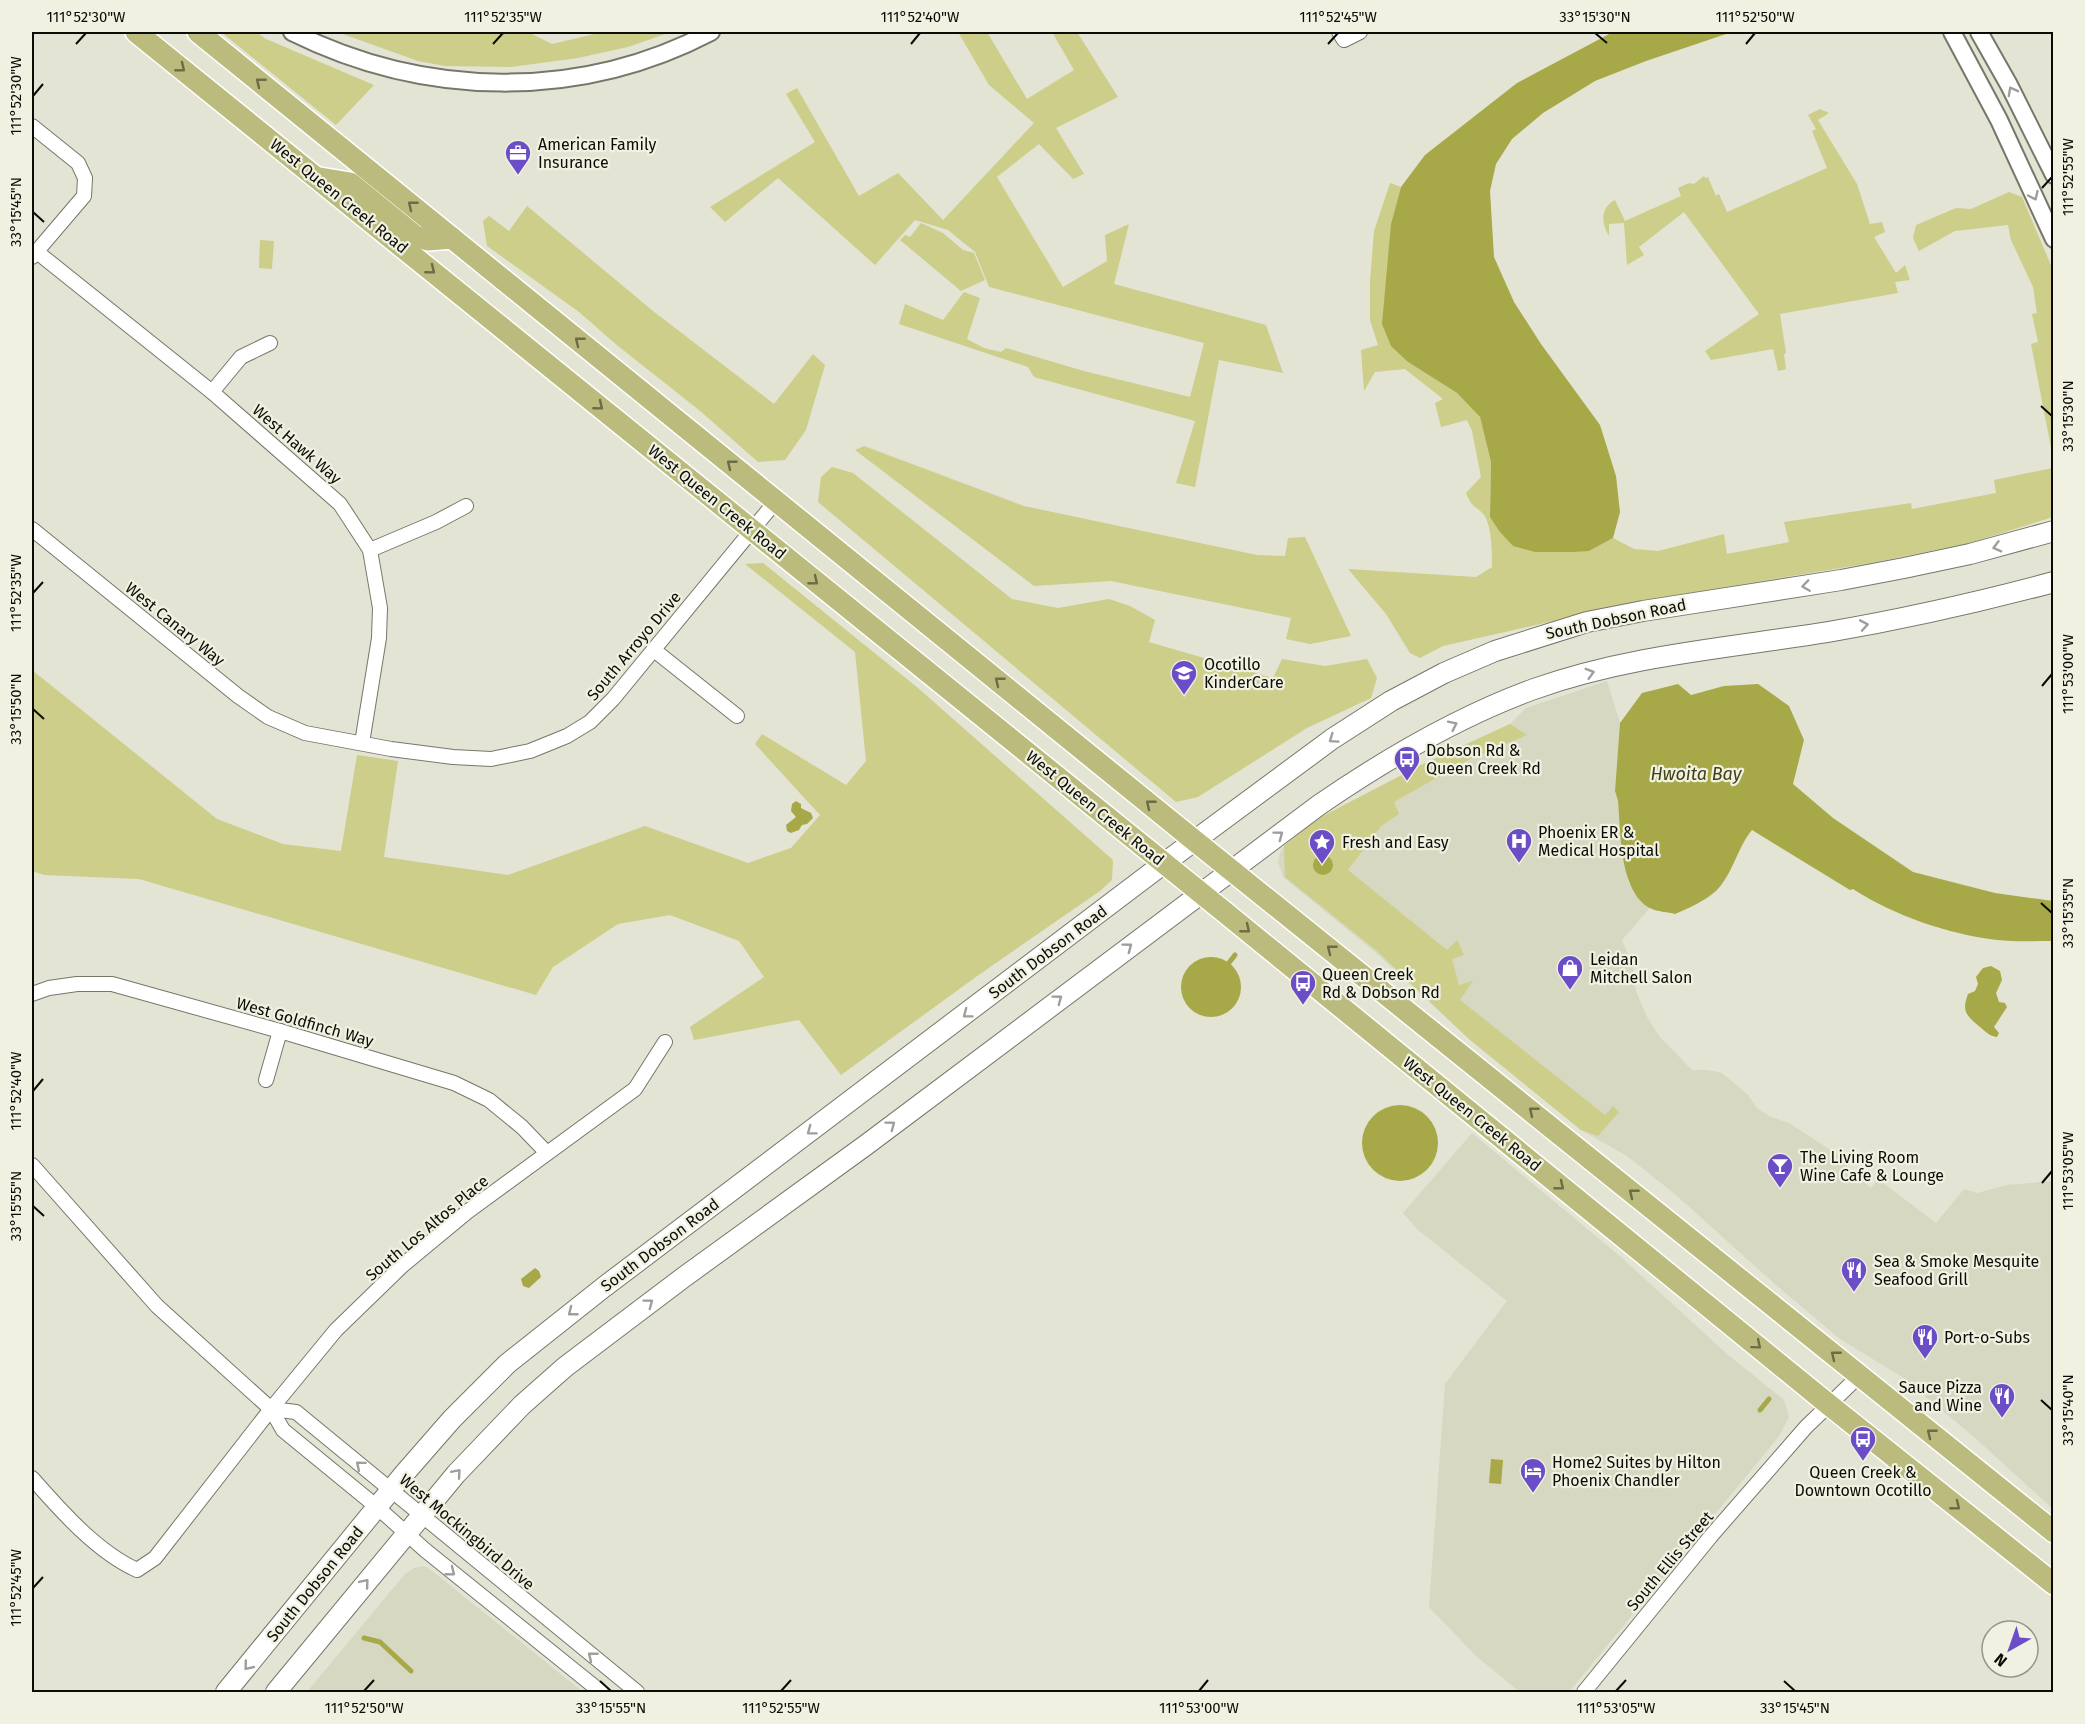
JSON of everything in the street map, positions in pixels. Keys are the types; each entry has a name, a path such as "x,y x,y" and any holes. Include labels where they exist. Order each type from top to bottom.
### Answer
{"main road":[{"name":"West Queen Creek Road","path":"136,32 1201,892 1828,1404 2054,1584"},
{"path":"198,32 1195,841 2054,1532"},
{"path":"316,177 350,183 416,236 428,240 452,238"},
{"name":"South Dobson Road","path":"225,1692 391,1490 482,1388 539,1338 1164,864 1332,739 1391,701 1444,673 1495,651 1598,620 1699,601 1841,580 1904,568 1970,554 2054,531"},
{"path":"276,1692 456,1474 500,1428 565,1367 1318,805 1365,773 1420,741 1534,690 1629,662 1821,633 1930,613 2054,582"}],"street":[{"path":"292,32 330,49 386,68 418,76 491,83 567,79 613,69 653,57 711,32"},
{"path":"1342,36 1360,32"},
{"path":"1952,32 1999,120 2054,240"},
{"path":"1979,32 2009,85 2054,175"},
{"path":"32,126 78,163 86,178 84,196 34,255"},
{"name":"West Hawk Way","path":"34,255 212,392 340,504 370,550 380,608 379,638 362,743"},
{"path":"212,392 241,357 270,343"},
{"name":"South Arroyo Drive","path":"304,733 453,757 491,759 530,751 567,736 590,722 613,699 776,501"},
{"path":"370,550 436,522 466,506"},
{"name":"West Canary Way","path":"32,529 238,696 268,717 304,733"},
{"path":"654,650 737,716"},
{"name":"West Goldfinch Way","path":"32,994 49,988 77,984 112,984 454,1083 489,1100 522,1127 547,1153"},
{"path":"266,1080 280,1031"},
{"name":"South Los Altos Place","path":"32,1478 62,1512 117,1562 137,1570 155,1558 336,1330 403,1265 467,1212 634,1089 665,1042"},
{"path":"32,1165 157,1306 271,1409 284,1430 406,1534 601,1692"},
{"name":"South Ellis Street","path":"1584,1692 1711,1536 1828,1404 1860,1375"},
{"name":"West Mockingbird Drive","path":"271,1409 296,1412 637,1692"}],"shaded area":[{"path":"1607,681 1620,723 1615,792 1628,882 1637,897 1650,908 1622,940 1633,966 1636,991 1646,1015 1659,1036 1692,1070 1722,1073 1748,1095 1757,1108 1769,1116 1789,1123 1849,1162 1846,1167 1871,1188 1878,1179 1936,1223 1964,1189 1977,1193 2007,1185 2053,1181 2053,1509 1974,1437 1902,1377 1840,1339 1676,1195 1627,1156 1581,1130 1470,1040 1375,952 1283,877 1278,862 1280,853 1284,846 1301,832 1421,765 1510,724 1526,708"},
{"path":"1472,1133 1622,1258 1727,1354 1784,1400 1789,1417 1780,1435 1569,1692 1520,1692 1476,1656 1429,1607 1445,1384 1507,1301 1417,1229 1403,1213"},
{"path":"424,1566 583,1692 307,1692 404,1575 414,1568"}],"green space":[{"path":"221,32 256,32 266,39 374,85 336,125"},
{"path":"337,32 528,32 552,44 603,32 671,32 628,47 578,58 511,67 445,66 418,61"},
{"path":"958,32 987,32 1027,99 1074,70 1052,32 1077,32 1118,97 1056,128 1084,174 1073,179 1039,144 997,177 1063,287 1107,261 1105,235 1129,224 1114,284 1266,325 1283,373 1219,360 1195,487 1176,483 1195,421 1034,377 1028,367 899,324 905,304 943,320 964,292 980,298 967,339 984,348 1001,352 1006,348 1084,371 1190,397 1204,343 989,287 975,252 948,230 915,220 875,265 778,178 725,222 710,207 815,142 786,94 797,88 859,196 898,173 943,220 1034,123 989,85"},
{"path":"1820,109 1829,113 1818,120 1857,184 1870,224 1882,222 1885,232 1874,237 1896,273 1905,265 1910,280 1895,282 1898,293 1780,314 1786,369 1778,371 1773,349 1711,360 1705,351 1759,314 1684,212 1639,247 1644,255 1627,265 1624,223 1609,224 1609,236 1603,221 1604,211 1615,200 1625,221 1681,196 1678,188 1689,183 1694,184 1704,176 1708,177 1716,196 1719,194 1727,212 1827,168 1812,131 1816,129 1808,115"},
{"path":"1390,183 1401,187 1391,224 1408,362 1457,393 1480,417 1491,462 1490,517 1589,551 1613,538 1634,549 1658,551 1724,534 1727,554 1789,542 1784,522 1911,503 1912,509 1996,493 1994,480 2053,468 2053,517 1970,543 1871,563 1647,600 1443,646 1420,658 1410,653 1386,614 1348,569 1476,577 1492,567 1492,548 1487,520 1470,502 1466,493 1481,477 1472,431 1467,420 1441,427 1435,403 1443,399 1405,369 1375,372 1364,391 1361,350 1378,345 1370,320 1374,231"},
{"path":"2009,192 2022,197 2053,270 2053,458 2031,344 2038,342 2032,314 2037,313 2033,287 2011,240 2008,225 1955,231 1919,251 1913,238 1916,225 1956,208 1971,209"},
{"path":"527,206 653,311 774,404 813,354 825,365 806,430 785,460 758,462 699,410 579,312 487,246 483,221 489,216 509,231"},
{"path":"921,223 943,233 963,250 974,253 985,280 961,291 900,240 905,235 910,237"},
{"path":"260,240 274,241 272,269 259,268"},
{"path":"864,446 1024,506 1257,555 1285,556 1288,538 1305,537 1351,636 1310,644 1286,639 1291,618 1111,581 1034,586 855,450"},
{"path":"832,467 853,473 1012,599 1058,608 1109,599 1130,606 1155,620 1149,642 1273,678 1282,659 1325,666 1367,659 1377,678 1371,698 1307,728 1198,797 1176,802 818,502 821,477"},
{"path":"763,563 918,688 1113,860 1112,880 1100,891 980,974 841,1075 799,1020 694,1040 690,1027 764,977 739,941 670,915 618,924 553,967 536,995 139,879 44,875 32,871 32,670 217,819 283,844 341,851 357,755 398,761 384,857 508,875 645,826 748,863 791,848 820,815 755,744 762,734 846,785 866,761 855,652 745,564"},
{"path":"1510,724 1527,735 1468,760 1394,802 1399,814 1381,826 1348,870 1447,950 1457,940 1464,955 1452,959 1459,985 1473,981 1460,1000 1605,1115 1613,1106 1619,1112 1598,1136 1581,1130 1469,1039 1377,951 1285,877 1284,846 1317,819 1421,765"}],"water":[{"path":"1613,32 1732,32 1595,81 1543,113 1512,139 1496,164 1490,191 1494,257 1514,302 1541,344 1600,425 1616,476 1620,512 1613,538 1589,551 1535,552 1513,546 1490,517 1491,462 1480,417 1457,393 1408,362 1391,346 1382,324 1391,224 1401,187 1425,155 1517,83"},
{"name":"Hwoita Bay","path":"1678,684 1691,695 1724,686 1758,684 1789,706 1804,740 1793,784 1833,818 1913,872 1995,893 2053,901 2053,941 1997,940 1960,933 1922,922 1886,908 1853,889 1850,890 1752,830 1727,877 1712,895 1675,914 1652,909 1641,901 1633,890 1621,845 1618,801 1615,791 1620,723 1642,693"},
{"path":"796,801 801,804 801,808 811,813 813,818 807,824 802,825 799,830 791,833 787,831 786,825 796,817 791,811 792,804"},
{"path":"1323,855 1330,858 1333,865 1330,872 1323,875 1316,872 1313,865 1316,858"},
{"path":"1211,957 1232,966 1241,987 1232,1008 1211,1017 1190,1008 1181,987 1190,966"},
{"path":"1991,966 2000,971 2002,980 1996,993 1999,1002 2005,1003 2007,1007 1994,1027 1999,1033 1997,1037 1988,1034 1975,1023 1965,1009 1968,994 1975,991 1978,984 1976,977 1983,968"},
{"path":"1393,1105 1407,1105 1421,1111 1432,1122 1438,1136 1435,1158 1427,1170 1407,1181 1393,1181 1379,1175 1368,1164 1362,1150 1362,1136 1368,1122 1379,1111"},
{"path":"535,1268 541,1277 529,1288 523,1286 521,1279"},
{"path":"1491,1459 1503,1460 1501,1484 1489,1483"}],"waterway":[{"path":"1225,968 1235,955"},
{"path":"1760,1410 1769,1399"},
{"path":"364,1638 380,1642 411,1671"}],"place":[{"name":"American Family Insurance","path":"518,176"},
{"name":"Ocotillo KinderCare","path":"1184,696"},
{"name":"Dobson Rd & Queen Creek Rd","path":"1407,782"},
{"name":"Phoenix ER & Medical Hospital","path":"1519,864"},
{"name":"Fresh and Easy","path":"1322,865"},
{"name":"Leidan Mitchell Salon","path":"1570,991"},
{"name":"Queen Creek Rd & Dobson Rd","path":"1303,1006"},
{"name":"The Living Room Wine Cafe & Lounge","path":"1780,1189"},
{"name":"Sea & Smoke Mesquite Seafood Grill","path":"1854,1293"},
{"name":"Port-o-Subs","path":"1925,1360"},
{"name":"Sauce Pizza and Wine","path":"2002,1419"},
{"name":"Queen Creek & Downtown Ocotillo","path":"1863,1462"},
{"name":"Home2 Suites by Hilton Phoenix Chandler","path":"1533,1494"}]}
